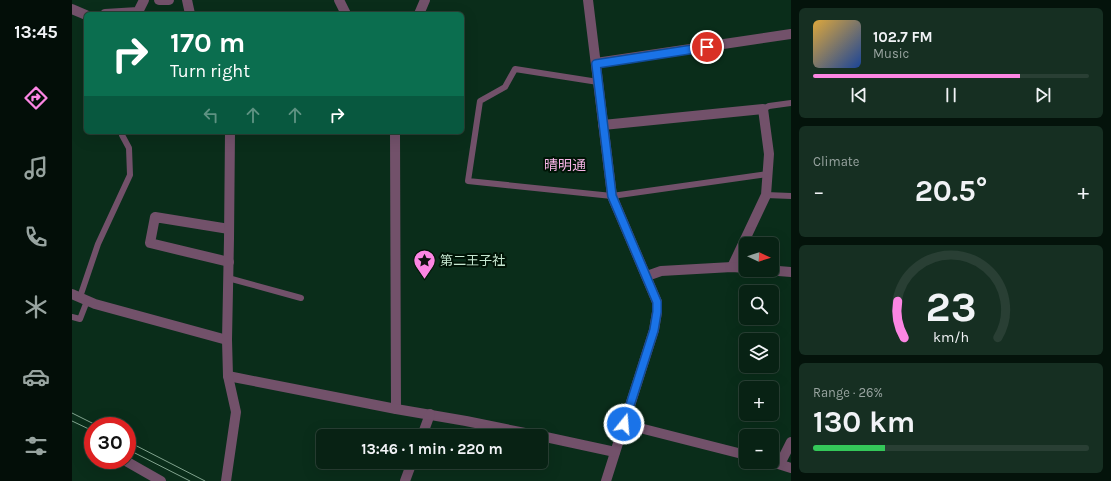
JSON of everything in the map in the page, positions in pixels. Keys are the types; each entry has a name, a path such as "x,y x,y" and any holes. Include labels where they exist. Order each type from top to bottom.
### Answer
{"street":[{"path":"138,12 144,0"},
{"path":"159,0 168,0"},
{"path":"187,0 190,12"},
{"path":"339,0 345,12"},
{"path":"420,12 425,0"},
{"path":"588,0 612,196 657,302 654,330 606,481"},
{"path":"72,10 84,14"},
{"path":"596,64 791,34"},
{"path":"603,125 763,108 769,154 766,195 732,267"},
{"path":"226,481 236,412 228,376 227,340 230,134"},
{"path":"395,134 396,409"},
{"path":"229,229 155,217 150,242 229,262"},
{"path":"647,276 661,271 739,268"},
{"path":"779,271 791,272"},
{"path":"80,297 95,304 227,340"},
{"path":"228,376 506,429"},
{"path":"425,429 430,414"},
{"path":"624,424 739,453"},
{"path":"548,438 615,452"},
{"path":"779,459 791,442"},
{"path":"779,464 791,468"},
{"path":"136,467 161,481"},
{"path":"405,481 409,469"}],"lane":[{"path":"598,82 515,69 505,87 480,101 468,181 612,196 768,174"},
{"path":"763,108 791,103"},
{"path":"72,317 80,319 80,297 98,244 130,175 129,148 122,134"},
{"path":"766,195 791,196"},
{"path":"228,278 301,298"}],"tram line":[{"path":"72,413 84,419"},
{"path":"72,421 84,427"},
{"path":"136,446 205,481"},
{"path":"136,454 190,481"}],"place":[{"name":"第二王子社","path":"425,280"}],"district":[{"name":"晴明通","path":"565,165"}],"route":[{"path":"624,424 654,330 657,302 612,196 596,64 707,47"}]}
